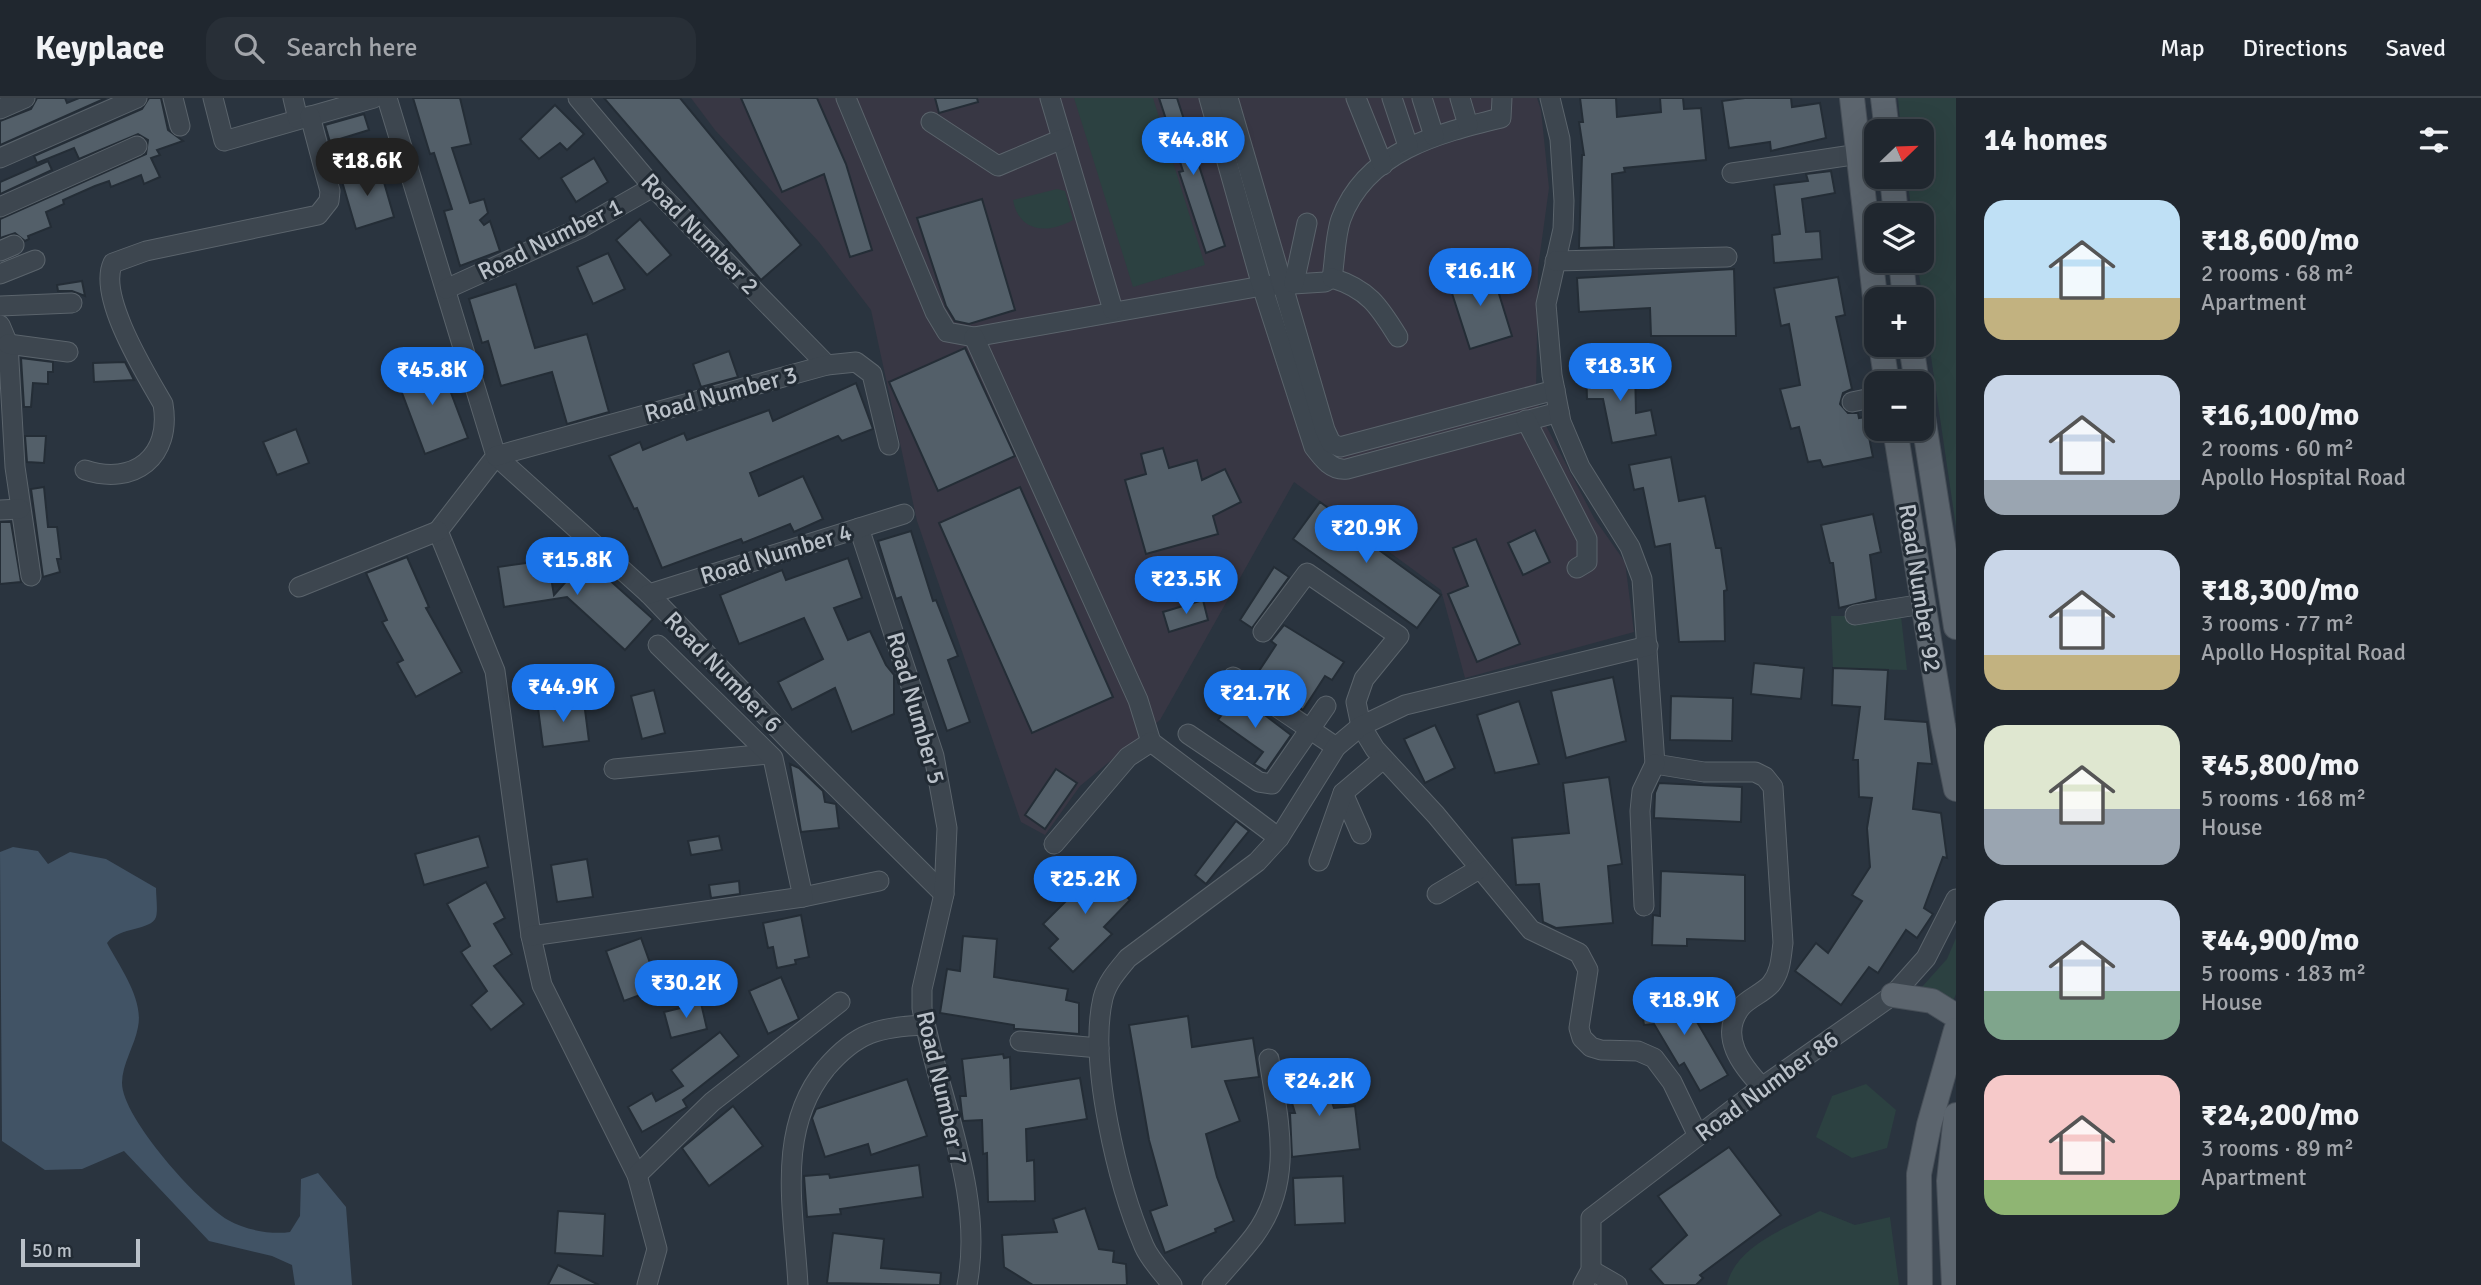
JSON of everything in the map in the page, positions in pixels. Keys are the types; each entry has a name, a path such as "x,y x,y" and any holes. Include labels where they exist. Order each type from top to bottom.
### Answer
{"main road":[{"path":"1852,98 1874,287"},
{"path":"1883,98 1885,119"},
{"name":"Road Number 92","path":"1897,441 1956,789"},
{"name":"Road Number 92","path":"1927,441 1956,627"},
{"path":"1893,995 1932,1001 1956,1016"},
{"path":"1920,1285 1920,1174 1929,1125 1956,1030"},
{"path":"1954,1285 1949,1181 1956,1115"}],"street":[{"path":"0,109 24,98"},
{"path":"0,158 137,98"},
{"path":"173,98 180,126"},
{"path":"213,98 224,141 374,98"},
{"path":"85,470 105,476 137,470 156,452 166,420 163,404 113,301 108,279 113,263 146,251 318,215 329,201 330,191 304,118 293,98"},
{"path":"299,587 438,531 496,456 387,98"},
{"name":"Road Number 2","path":"578,98 653,187 827,365"},
{"path":"846,98 935,312 947,332 974,337 1262,285 1325,282 1332,278 1356,285 1378,306 1398,337"},
{"path":"1050,98 1113,310"},
{"path":"1209,98 1262,285 1314,447 1323,460 1340,470 1542,416"},
{"path":"1228,98 1288,283 1325,430 1331,443 1340,447 1555,390"},
{"path":"1356,98 1383,165"},
{"path":"1392,98 1408,146"},
{"path":"1422,98 1434,136"},
{"path":"1460,98 1468,125"},
{"path":"1332,278 1341,220 1364,180 1408,146 1468,125 1501,118 1502,98"},
{"path":"1554,104 1564,170 1563,229 1546,304 1555,390 1542,416 1587,539 1587,562 1577,568"},
{"path":"931,122 998,166 1062,139"},
{"path":"0,207 137,146"},
{"path":"1732,173 1859,154"},
{"name":"Road Number 1","path":"446,289 581,228 653,187"},
{"path":"1288,283 1307,223"},
{"path":"1555,261 1727,257"},
{"path":"0,274 36,260"},
{"path":"0,306 72,303"},
{"path":"0,325 8,344 8,468 20,509 31,576"},
{"path":"974,337 1138,700 1151,742 1279,838"},
{"path":"8,344 68,352"},
{"name":"Road Number 3","path":"496,456 827,365 856,362 872,374 888,445"},
{"path":"1852,402 1864,400"},
{"path":"1542,416 1580,467 1630,547 1642,579 1655,764 1642,791 1640,811 1644,906"},
{"name":"Road Number 6","path":"496,456 649,594 789,740 944,894"},
{"path":"0,510 20,509"},
{"name":"Road Number 4","path":"649,594 904,514"},
{"name":"Road Number 5","path":"859,528 934,757 947,828 944,894"},
{"path":"438,531 495,671 531,936 542,985 637,1175 657,1249 647,1285"},
{"path":"1263,632 1307,573 1399,636 1364,679 1356,702 1362,726 1383,759 1531,930 1566,946 1584,960 1588,977 1579,1028 1582,1038 1591,1047 1601,1050 1637,1051 1654,1058 1672,1082 1698,1136"},
{"path":"1855,615 1923,604"},
{"path":"658,645 776,764 803,897"},
{"path":"1172,1285 1145,1248 1113,1152 1099,1048 1103,998 1112,977 1128,958 1257,862 1279,838 1336,747 1362,726 1405,705 1648,646"},
{"path":"1233,677 1336,747"},
{"path":"1187,769 1196,739 1267,785 1279,777 1326,706"},
{"path":"1054,844 1128,757 1151,742"},
{"path":"614,769 760,752 768,754"},
{"path":"1319,861 1343,793 1383,759"},
{"path":"1655,764 1704,772 1755,772 1765,776 1773,787 1782,929 1781,962 1770,984 1742,1006 1731,1030 1732,1046 1744,1069 1762,1087"},
{"path":"1343,793 1361,834"},
{"path":"1437,894 1479,869"},
{"path":"531,936 803,897 879,881"},
{"name":"Road Number 7","path":"944,894 922,989 925,1025 964,1180 972,1248 967,1285"},
{"name":"Road Number 86","path":"1587,1278 1591,1218 1762,1087 1893,995 1926,958 1956,899"},
{"path":"637,1175 712,1102 841,1002"},
{"path":"798,1285 791,1154 794,1130 807,1093 835,1058 855,1039 884,1027 925,1025"},
{"path":"1020,1041 1099,1048"},
{"path":"1212,1285 1255,1235 1279,1186 1283,1153 1269,1059"},
{"path":"1587,1278 1617,1285"}],"shaded area":[{"path":"691,98 1537,98 1541,110 1549,188 1538,268 1536,395 1541,416 1594,518 1625,562 1634,632 1465,678 1441,590 1294,482 1160,720 1080,786 1045,835 1021,822 917,521 871,310 819,242 715,130"},
{"path":"13,847 38,851 48,864 70,852 106,859 156,888 157,914 153,921 119,934 107,943 134,994 139,1016 122,1083 125,1098 134,1117 164,1158 199,1196 228,1220 250,1229 275,1233 290,1232 300,1216 301,1179 318,1173 346,1207 352,1285 295,1285 292,1265 272,1256 209,1241 124,1151 82,1169 45,1170 2,1141 0,852"}],"green space":[{"path":"1074,98 1153,98 1205,265 1133,287"},
{"path":"1898,98 1956,98 1956,527 1931,357 1934,357 1934,287 1921,287 1919,273 1934,273 1934,203 1910,203 1909,189 1934,189 1934,119 1900,119"},
{"path":"1057,189 1065,191 1073,220 1045,229 1028,225 1021,219 1013,200"},
{"path":"1831,616 1901,616 1907,670 1833,668"},
{"path":"1956,938 1956,994 1953,1001 1921,988 1947,959"},
{"path":"1866,1084 1896,1110 1887,1148 1852,1158 1816,1137 1832,1096"},
{"path":"1820,1211 1855,1225 1890,1217 1899,1285 1727,1285 1740,1259 1764,1239"}],"building":[{"path":"37,98 65,98 67,103 79,98 106,98 0,145 0,121 31,109"},
{"path":"149,98 161,98 168,130 183,141 157,150 160,155 151,158 160,177 144,184 141,175 111,187 109,181 95,186 63,200 64,204 46,212 51,227 28,236 29,239 25,241 15,233 0,238 0,219 146,154 148,140 138,134 79,159 74,148 37,163 34,156 142,109"},
{"path":"413,98 460,98 471,144 452,148 470,203 484,199 488,213 480,220 484,225 490,221 500,251 460,266 444,211 452,209 434,153 430,154"},
{"path":"604,98 680,98 801,245 761,280"},
{"path":"741,98 817,98 846,164 872,250 850,257 824,174 782,192"},
{"path":"935,98 977,98 978,102 939,113"},
{"path":"1159,98 1177,98 1225,246 1206,253 1179,172 1183,171"},
{"path":"1580,98 1616,98 1617,117 1661,112 1660,98 1683,98 1684,109 1701,108 1706,160 1624,168 1625,172 1612,174 1614,247 1579,248 1584,155 1579,122 1583,122"},
{"path":"1791,98 1792,107 1820,103 1826,138 1771,151 1770,142 1729,148 1722,101"},
{"path":"555,105 584,134 567,150 560,143 539,159 520,139"},
{"path":"364,114 369,130 330,142 325,125"},
{"path":"594,158 608,182 576,202 561,178"},
{"path":"48,161 52,170 0,194 0,182"},
{"path":"373,167 375,174 381,172 394,217 356,229 341,178"},
{"path":"1831,171 1835,193 1802,199 1806,232 1820,231 1822,259 1774,263 1772,235 1780,234 1774,185 1808,181 1806,174"},
{"path":"982,199 1015,310 969,324 955,321 946,306 917,218"},
{"path":"640,219 671,255 647,275 616,240"},
{"path":"608,253 625,289 593,304 577,267"},
{"path":"1491,268 1512,336 1470,349 1448,281"},
{"path":"1734,269 1736,336 1651,336 1650,308 1579,312 1577,278"},
{"path":"1838,277 1845,315 1836,317 1852,389 1843,393 1840,404 1848,413 1858,413 1859,418 1864,417 1864,441 1870,441 1873,457 1823,467 1820,460 1808,462 1799,427 1791,429 1780,389 1800,385 1789,324 1781,326 1774,288"},
{"path":"82,281 85,296 72,291 58,291 57,285"},
{"path":"516,284 535,348 587,334 609,412 567,424 552,372 501,386 488,341 482,343 469,299"},
{"path":"965,348 1015,456 938,491 889,382"},
{"path":"729,351 738,377 701,387 693,364"},
{"path":"21,358 53,362 53,372 48,372 48,384 33,383 31,407 24,407"},
{"path":"439,361 468,438 425,454 396,377"},
{"path":"125,362 134,380 94,382 93,363"},
{"path":"1635,367 1636,413 1651,410 1656,435 1612,443 1603,399 1587,399 1586,368"},
{"path":"856,383 873,429 842,441 838,436 750,473 759,496 803,476 823,519 794,532 790,524 743,543 741,539 662,568 637,508 634,509 609,456 640,442 643,450 684,433 687,440 769,410 773,421"},
{"path":"296,429 309,463 277,475 263,442"},
{"path":"25,436 46,436 44,463 27,462"},
{"path":"1163,448 1169,468 1197,460 1202,480 1225,469 1241,502 1213,516 1218,534 1146,554 1125,480 1146,474 1141,454"},
{"path":"1671,457 1679,501 1705,496 1716,548 1721,548 1727,590 1724,591 1725,641 1679,642 1670,544 1655,547 1643,488 1634,490 1629,465"},
{"path":"44,487 48,527 57,527 61,559 57,559 60,572 43,577 31,489"},
{"path":"1020,487 1113,697 1032,733 939,523"},
{"path":"1320,502 1375,542 1372,545 1441,595 1417,628 1293,539"},
{"path":"1873,514 1881,552 1870,555 1876,599 1839,608 1833,563 1830,563 1821,525"},
{"path":"0,522 11,522 21,582 0,584"},
{"path":"1535,530 1550,562 1523,575 1508,543"},
{"path":"911,531 933,601 936,600 958,656 948,660 970,722 947,731 901,597 896,599 878,541"},
{"path":"1476,539 1520,644 1477,662 1448,594 1468,586 1453,548"},
{"path":"407,557 429,607 426,608 462,672 416,697 397,663 403,660 382,622 387,620 366,573"},
{"path":"848,558 862,598 834,608 848,640 870,631 886,665 894,675 894,714 852,732 835,688 792,710 778,682 823,659 804,618 739,644 720,595 782,570 786,580"},
{"path":"586,559 653,619 625,650 567,597 504,607 498,567 548,560 554,595"},
{"path":"1274,567 1289,577 1252,628 1240,620"},
{"path":"1203,600 1208,620 1169,632 1163,612"},
{"path":"1284,625 1344,662 1332,680 1325,676 1303,710 1255,677 1276,645 1271,641"},
{"path":"1754,663 1804,668 1801,699 1751,694"},
{"path":"1833,668 1888,670 1885,719 1927,722 1932,764 1918,763 1913,809 1941,813 1947,858 1943,857 1924,908 1933,914 1917,938 1906,930 1878,973 1869,967 1841,1005 1795,971 1816,943 1828,953 1862,901 1852,895 1870,867 1867,828 1872,798 1859,797 1858,760 1853,760 1860,707 1832,705"},
{"path":"1613,677 1626,741 1566,758 1551,691"},
{"path":"654,690 665,733 642,739 631,696"},
{"path":"1237,694 1291,735 1266,771 1254,764 1263,752 1218,720"},
{"path":"1671,696 1733,698 1732,741 1670,740"},
{"path":"1519,701 1539,764 1495,773 1477,715"},
{"path":"584,702 589,741 543,747 538,708"},
{"path":"1435,725 1455,768 1425,783 1404,739"},
{"path":"790,764 799,768 823,791 825,802 836,804 839,828 801,832"},
{"path":"1056,769 1077,783 1045,829 1025,815"},
{"path":"1609,777 1622,864 1608,866 1613,923 1556,928 1543,922 1539,884 1516,885 1512,838 1569,833 1563,783"},
{"path":"1659,783 1742,787 1741,822 1654,818 1655,793"},
{"path":"1236,821 1249,831 1206,884 1195,875"},
{"path":"479,836 488,867 424,885 415,854"},
{"path":"719,836 722,850 691,855 688,841"},
{"path":"587,859 593,897 557,902 551,865"},
{"path":"1088,859 1130,900 1104,927 1112,934 1073,972 1049,948 1058,939 1043,924 1079,888 1069,879"},
{"path":"1661,871 1745,875 1745,941 1687,939 1687,946 1652,945 1653,915 1660,916"},
{"path":"739,881 740,894 711,898 709,885"},
{"path":"486,882 505,918 494,924 512,954 494,966 524,1004 491,1030 471,1005 487,991 461,952 470,946 447,904"},
{"path":"801,915 809,957 795,960 796,964 777,968 773,947 768,948 763,923"},
{"path":"963,936 997,939 994,977 1068,989 1066,1000 1079,1003 1079,1034 1014,1029 1014,1025 940,1013 947,969 960,971"},
{"path":"641,938 659,988 624,1001 606,951"},
{"path":"781,977 799,1019 768,1034 749,991"},
{"path":"1693,993 1697,1022 1728,1075 1700,1091 1684,1063 1679,1066 1654,1024 1644,1025 1640,1001"},
{"path":"701,1003 707,1029 671,1038 664,1012"},
{"path":"1188,1016 1192,1047 1253,1038 1259,1077 1225,1081 1240,1121 1206,1134 1217,1177 1234,1221 1215,1229 1216,1232 1165,1253 1150,1211 1167,1205 1149,1140 1129,1025"},
{"path":"720,1032 739,1056 683,1100 687,1107 642,1132 628,1107 652,1093 656,1101 683,1086 671,1070"},
{"path":"1003,1054 1004,1058 1010,1057 1011,1089 1080,1078 1087,1119 1026,1129 1027,1161 1034,1160 1035,1201 988,1202 987,1153 983,1154 982,1120 963,1121 960,1096 966,1096 962,1059"},
{"path":"1320,1068 1334,1108 1355,1106 1360,1149 1292,1157 1290,1113 1295,1113 1285,1080"},
{"path":"907,1079 927,1136 871,1155 868,1144 825,1157 812,1118 816,1109"},
{"path":"733,1106 763,1146 709,1186 682,1148"},
{"path":"1729,1147 1781,1215 1700,1275 1703,1278 1696,1285 1664,1285 1650,1269 1687,1235 1658,1196"},
{"path":"919,1165 923,1197 840,1209 841,1214 807,1217 804,1176 829,1174 830,1178"},
{"path":"1343,1176 1345,1223 1295,1225 1293,1178"},
{"path":"1085,1208 1099,1249 1114,1251 1113,1262 1126,1264 1127,1285 1033,1285 1004,1267 1002,1235 1057,1232 1053,1219"},
{"path":"558,1211 605,1214 603,1256 555,1253"},
{"path":"833,1233 884,1239 881,1268 941,1273 940,1285 827,1283"},
{"path":"558,1265 599,1285 548,1285"}]}
